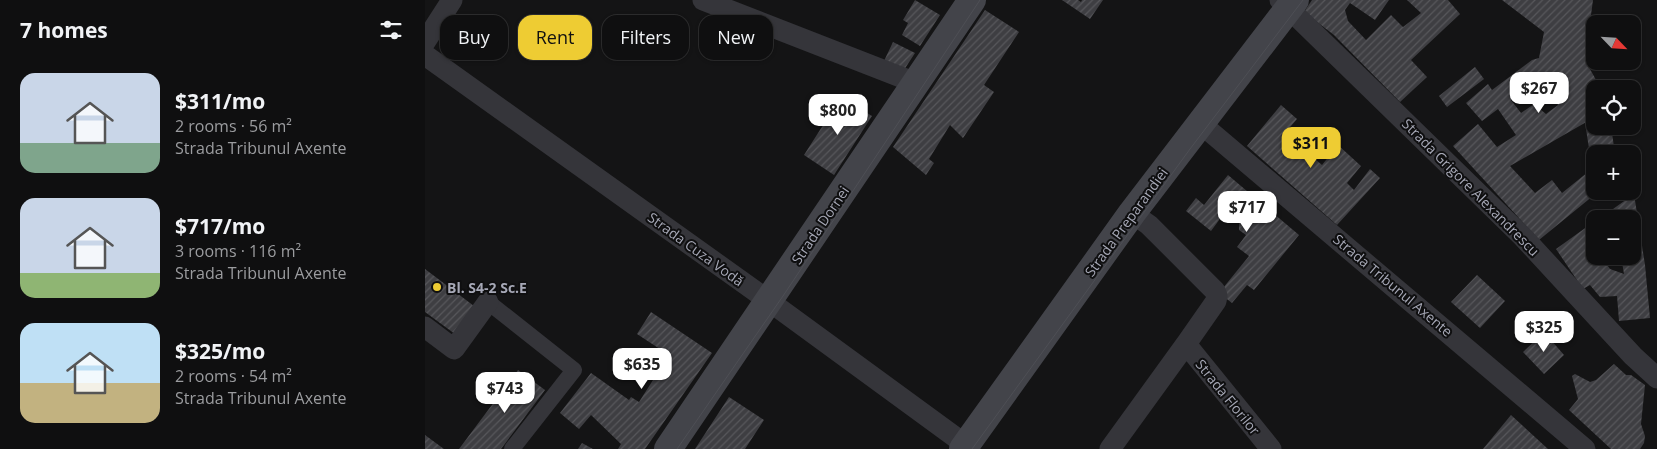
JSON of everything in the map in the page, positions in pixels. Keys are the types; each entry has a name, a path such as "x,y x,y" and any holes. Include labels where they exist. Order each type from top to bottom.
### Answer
{"main road":[{"name":"Strada Dornei","path":"668,449 971,0"},
{"name":"Strada Preparandiei","path":"965,447 1132,213 1287,3"}],"street":[{"path":"425,42 452,0"},
{"path":"703,0 916,83"},
{"name":"Strada Grigore Alexandrescu","path":"1287,3 1523,237 1633,356 1657,378"},
{"name":"Strada Cuza Vodă","path":"425,55 769,301 965,447"},
{"name":"Strada Tribunul Axente","path":"1200,123 1585,449"},
{"name":"Strada Florilor","path":"1110,449 1186,344 1216,301 1217,296 1215,291 1149,225 1132,213"},
{"path":"425,327 454,349 488,302 574,370 512,449"},
{"name":"Strada Florilor","path":"1186,344 1271,449"}],"building":[{"path":"915,0 940,15 920,46 902,35 908,23 903,20"},
{"path":"1062,0 1078,0 1081,2 1082,0 1103,0 1090,19"},
{"path":"1312,0 1389,0 1375,20 1350,3 1345,10 1348,21 1366,40 1391,15 1403,27 1421,13 1407,0 1448,0 1460,14 1411,60 1427,77 1400,102 1334,35 1304,12"},
{"path":"1502,0 1593,0 1591,15 1586,15 1585,60 1586,70 1591,70 1596,80 1586,80 1586,122 1510,166 1535,193 1552,180 1562,193 1586,174 1586,200 1588,200 1539,240 1453,146 1478,124 1497,147 1516,135 1498,109 1482,121 1466,103 1488,84 1492,90 1532,60 1539,58 1544,32","holes":["1536,81 1537,89 1545,83 1558,105 1546,114 1534,104 1521,113 1511,100"]},
{"path":"985,10 1019,32 984,85 994,92 963,138 950,125 929,159 934,163 926,175 893,147"},
{"path":"893,42 915,53 904,70 884,61"},
{"path":"1475,67 1484,79 1447,107 1439,96"},
{"path":"841,97 872,116 834,175 804,155"},
{"path":"1281,105 1297,119 1285,133 1322,165 1338,145 1361,166 1347,183 1354,190 1370,169 1380,178 1337,225 1247,146"},
{"path":"1587,135 1612,135 1614,145 1588,145"},
{"path":"1228,175 1299,235 1254,290 1247,285 1232,303 1219,293 1249,256 1237,247 1246,235 1239,230 1239,217 1228,208 1211,231 1186,211 1196,198 1204,205"},
{"path":"1626,200 1635,200 1636,210 1612,210"},
{"path":"1586,227 1586,265 1607,265 1610,269 1624,274 1622,265 1641,265 1641,239 1650,318 1619,321 1617,296 1600,297 1590,285 1583,289 1556,249"},
{"name":"Bl. S4-2 Sc.E","path":"425,269 474,306 455,334 425,312"},
{"path":"1477,275 1505,301 1480,328 1451,302"},
{"path":"651,312 712,353 645,449 618,449 621,444 591,415 579,429 560,413 591,373 629,400 631,397 639,402 669,355 637,334"},
{"path":"1544,332 1564,355 1544,374 1523,352"},
{"path":"1614,364 1626,375 1631,375 1645,385 1641,424 1645,436 1644,443 1640,449 1611,449 1569,410 1578,399 1572,376 1575,374 1590,382 1596,380"},
{"path":"518,370 545,390 501,449 459,449"},
{"path":"729,397 764,420 745,449 695,449"},
{"path":"1511,415 1548,449 1483,449"},
{"path":"425,435 444,449 425,449"},
{"path":"582,443 593,449 578,449"}],"tram line":[{"path":"677,449 783,296 980,0"},
{"path":"972,449 1190,149 1303,0"}],"place":[{"name":"Bl. S4-2 Sc.E","path":"437,287"}]}
